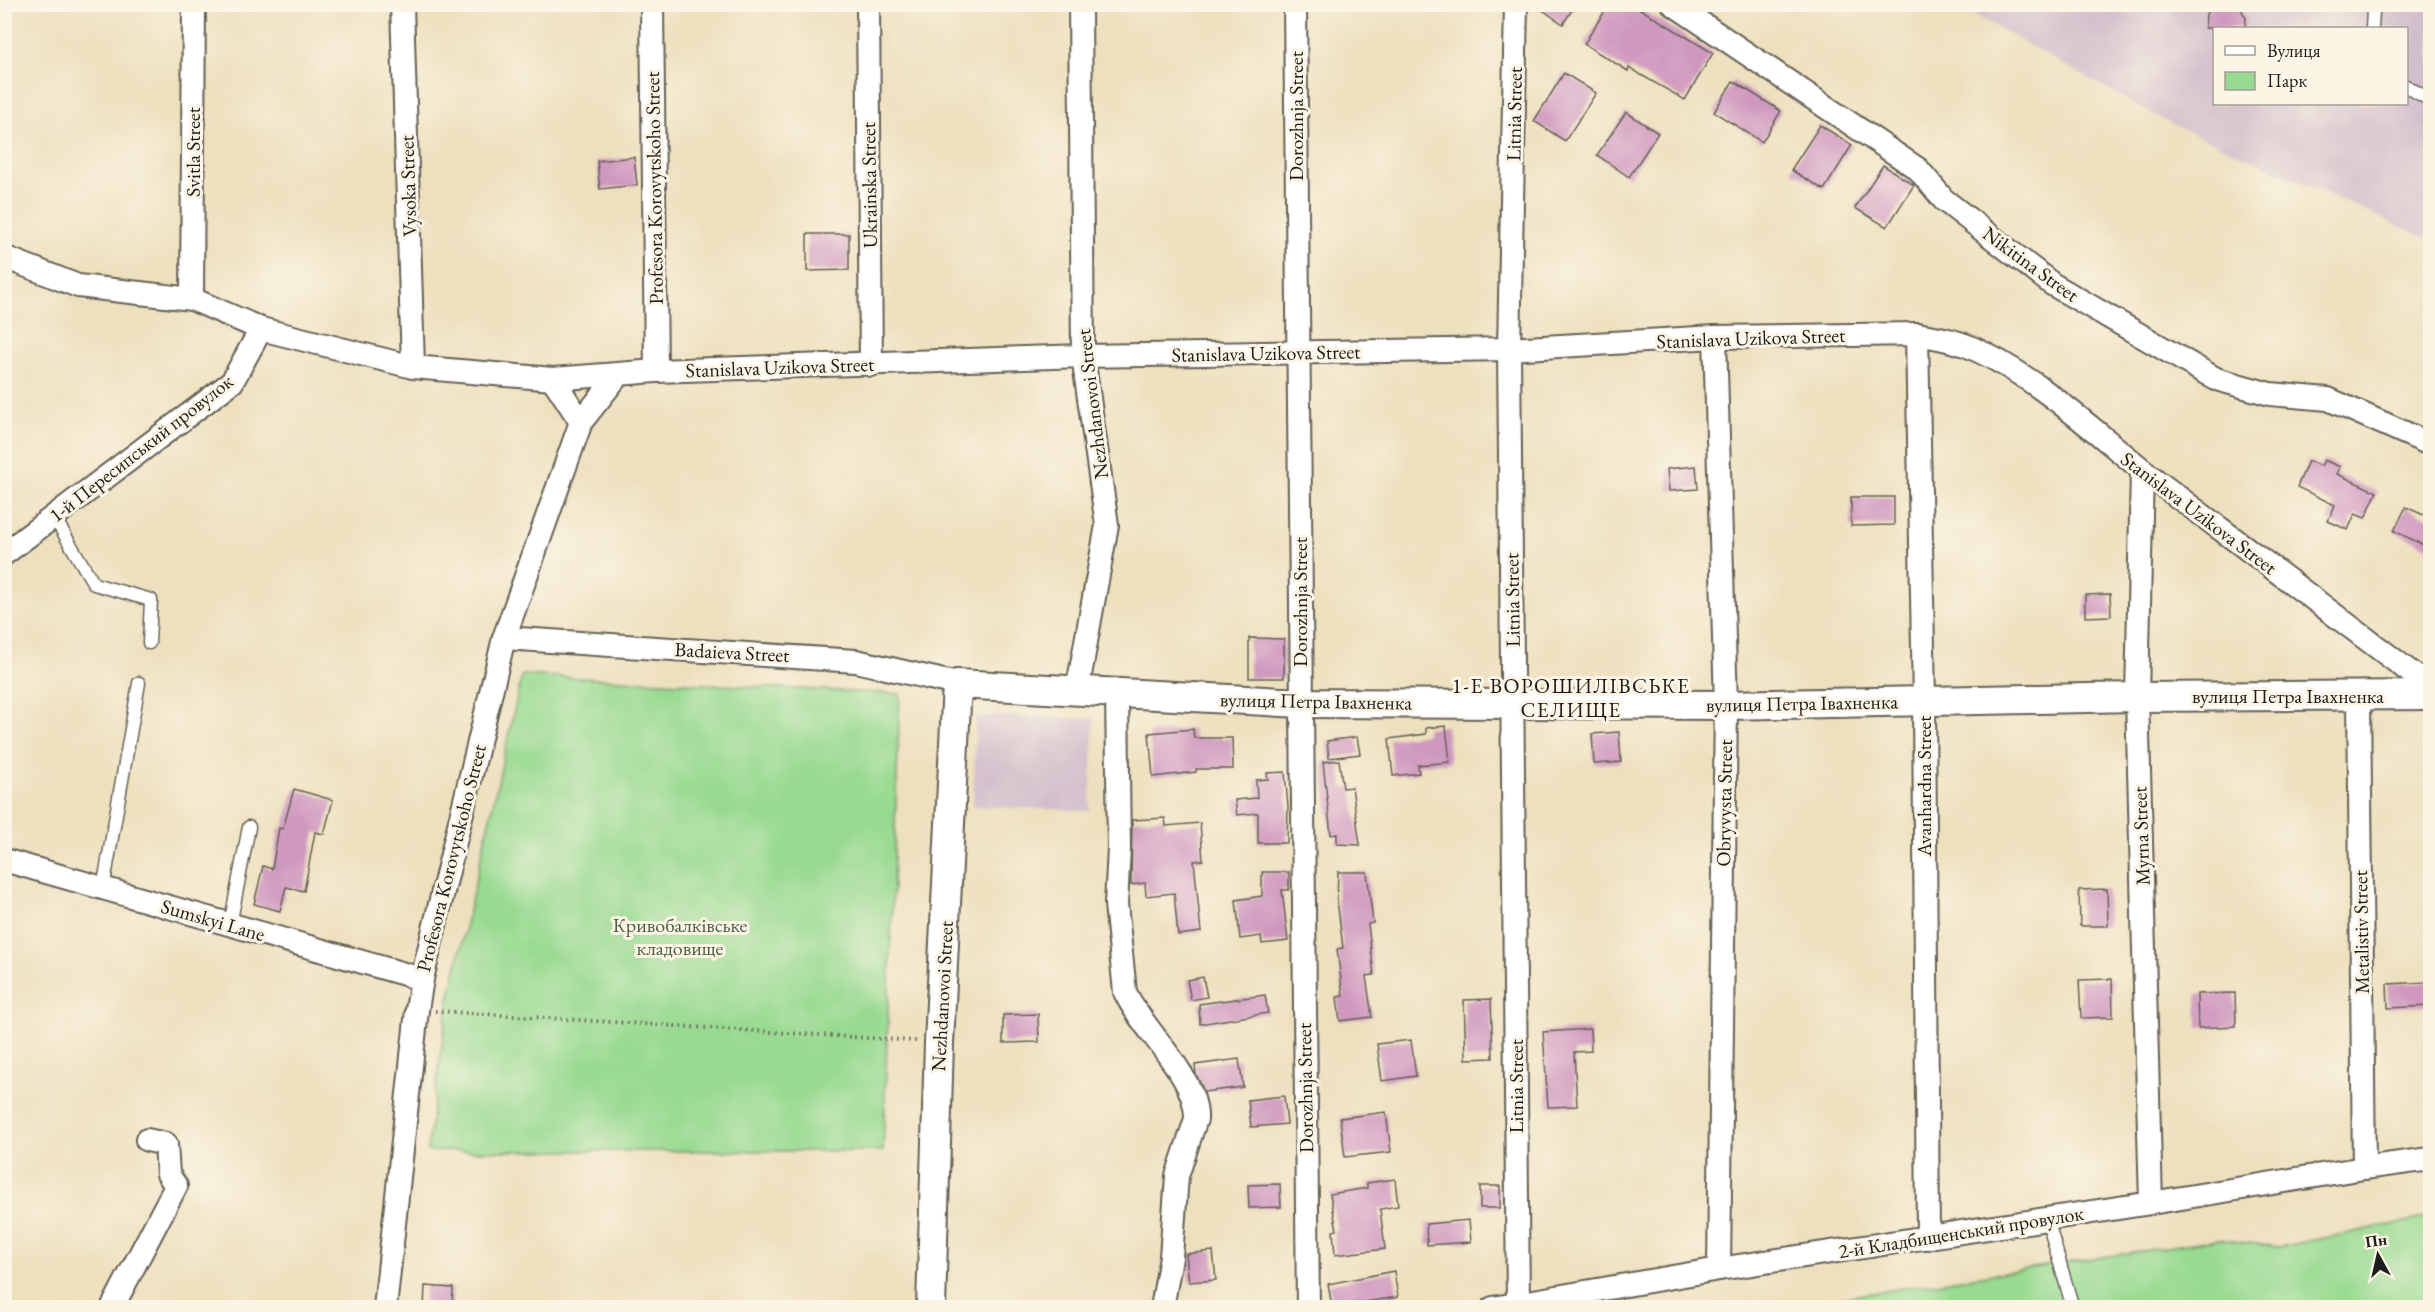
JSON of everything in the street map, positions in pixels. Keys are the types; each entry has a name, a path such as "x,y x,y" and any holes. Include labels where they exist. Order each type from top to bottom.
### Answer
{"street":[{"name":"Svitla Street","path":"192,298 194,4"},
{"name":"Vysoka Street","path":"402,4 413,367"},
{"name":"Profesora Korovytskoho Street","path":"652,4 656,371"},
{"name":"Ukrainska Street","path":"867,4 871,365"},
{"name":"Nezhdanovoi Street","path":"1077,692 1107,525 1083,356 1080,4"},
{"name":"Dorozhnja Street","path":"1295,4 1300,703 1308,1308"},
{"name":"Litnia Street","path":"1516,4 1509,349 1518,1304"},
{"name":"Nikitina Street","path":"1673,4 1918,169 1944,200 2062,290 2216,379 2270,394 2328,399 2430,444"},
{"name":"Stanislava Uzikova Street","path":"4,257 78,286 192,298 261,329 413,367 553,379 656,371 1083,356 1509,349 1714,338 1917,334 1942,338 1969,346 2000,361 2026,378 2142,470 2430,687"},
{"name":"1-й Пересипський провулок","path":"4,554 232,382 261,329"},
{"name":"Avanhardna Street","path":"1917,334 1924,701 1928,1238"},
{"name":"Obryvysta Street","path":"1714,338 1726,705 1719,1269"},
{"name":"Profesora Korovytskoho Street","path":"385,1308 422,980 504,638 580,422 619,374"},
{"path":"553,379 580,422"},
{"name":"Myrna Street","path":"2142,470 2137,697 2151,1203"},
{"name":"Badaieva Street","path":"504,638 856,662 957,684"},
{"name":"Nezhdanovoi Street","path":"931,1308 939,1043 957,684"},
{"name":"вулиця Петра Івахненка","path":"957,684 1300,703 1726,705 2137,697 2430,695"},
{"path":"1117,694 1119,849 1116,904 1125,993 1130,1004 1172,1061 1193,1098 1196,1111 1196,1119 1177,1176 1171,1257 1162,1308"},
{"name":"Metalistiv Street","path":"2359,697 2364,1168"},
{"name":"Sumskyi Lane","path":"4,860 422,980"},
{"path":"111,1308 176,1186 168,1174 166,1144 147,1140"},
{"name":"2-й Кладбищенський провулок","path":"1493,1308 1719,1269 2430,1159"}],"lane":[{"path":"2372,27 2373,11 2377,4"},
{"path":"2408,87 2430,100"},
{"path":"54,517 94,585 152,600 149,643"},
{"path":"103,889 139,683"},
{"path":"230,925 249,827"},
{"path":"2047,1219 2073,1308"}],"path":[{"path":"417,1010 939,1043"}],"shaded area":[{"path":"1957,5 2430,5 2430,240 2163,120"},
{"path":"976,715 1094,719 1090,811 973,806"}],"green space":[{"name":"Кривобалківське кладовище","path":"522,675 900,694 883,1151 427,1151 448,1004"},
{"path":"2430,1217 2430,1307 1775,1308 2218,1239 2279,1247"}],"building":[{"path":"1534,4 1576,4 1563,24"},
{"path":"1609,4 1632,4 1713,53 1685,100 1629,68 1628,71 1584,44"},
{"path":"2213,4 2238,4 2246,18 2245,27 2205,28 2206,14"},
{"path":"1564,73 1596,93 1565,141 1534,121"},
{"path":"1733,81 1781,111 1762,142 1714,112"},
{"path":"1626,112 1658,133 1629,177 1597,155"},
{"path":"1820,125 1852,145 1824,190 1791,170"},
{"path":"634,157 637,185 600,189 597,161"},
{"path":"1883,165 1914,185 1887,227 1855,208"},
{"path":"807,234 849,234 849,270 807,271"},
{"path":"2324,460 2340,467 2337,474 2377,492 2365,518 2355,514 2348,530 2328,521 2335,505 2297,487 2308,461 2321,466"},
{"path":"1696,466 1698,489 1669,491 1667,469"},
{"path":"1851,497 1894,497 1894,525 1851,526"},
{"path":"2406,507 2430,518 2430,548 2394,531"},
{"path":"2110,594 2111,616 2085,617 2085,595"},
{"path":"1249,638 1284,639 1284,678 1249,678"},
{"path":"1446,726 1450,762 1418,765 1419,773 1393,776 1389,739 1426,734 1426,728"},
{"path":"1193,729 1194,738 1232,738 1233,769 1196,769 1196,772 1153,777 1149,733"},
{"path":"1619,732 1621,762 1594,764 1592,734"},
{"path":"1357,737 1360,754 1329,758 1327,741"},
{"path":"1339,760 1343,788 1352,787 1360,845 1337,844 1337,834 1331,835 1323,762"},
{"path":"1285,772 1288,807 1287,843 1258,843 1258,813 1237,815 1235,800 1257,798 1256,780 1268,779 1267,773"},
{"path":"294,789 333,800 324,834 315,832 304,891 286,887 280,911 254,904 263,866 272,869 279,828 283,829"},
{"path":"1165,818 1166,826 1200,823 1203,860 1194,861 1201,932 1178,935 1174,893 1146,896 1145,883 1131,885 1132,820"},
{"path":"1262,872 1289,872 1289,890 1282,890 1288,941 1262,944 1261,936 1240,939 1236,900 1262,896"},
{"path":"1338,872 1367,872 1373,923 1368,924 1374,975 1366,976 1372,1017 1340,1021 1337,997 1343,996 1337,949 1343,948 1337,900"},
{"path":"2107,889 2108,926 2080,926 2079,890"},
{"path":"1203,977 1207,997 1191,1000 1187,980"},
{"path":"2112,979 2113,1017 2081,1018 2079,980"},
{"path":"2430,982 2430,1006 2388,1008 2387,984"},
{"path":"2235,993 2236,1026 2198,1028 2197,994"},
{"path":"1265,995 1268,1013 1200,1024 1199,1004"},
{"path":"1491,999 1493,1058 1466,1059 1464,1000"},
{"path":"1038,1014 1039,1042 1003,1043 1003,1015"},
{"path":"1590,1029 1591,1051 1574,1052 1577,1106 1548,1107 1543,1032"},
{"path":"1411,1040 1416,1076 1382,1081 1377,1044"},
{"path":"1239,1059 1243,1087 1204,1092 1196,1074 1195,1065"},
{"path":"1284,1096 1287,1124 1251,1127 1248,1100"},
{"path":"1386,1112 1391,1152 1345,1157 1340,1118"},
{"path":"1395,1179 1398,1206 1380,1209 1385,1249 1335,1255 1333,1231 1337,1230 1330,1194 1367,1188 1367,1183"},
{"path":"1280,1184 1281,1207 1249,1208 1248,1185"},
{"path":"1480,1186 1500,1186 1500,1208 1480,1208"},
{"path":"1469,1220 1471,1242 1427,1245 1426,1224"},
{"path":"1213,1251 1216,1280 1189,1282 1186,1254"},
{"path":"1394,1271 1398,1297 1332,1307 1328,1284"},
{"path":"425,1286 453,1288 452,1308 424,1308"}],"district":[{"name":"1-Е ВОРОШИЛІВСЬКЕ СЕЛИЩЕ","path":"1571,698"}]}
